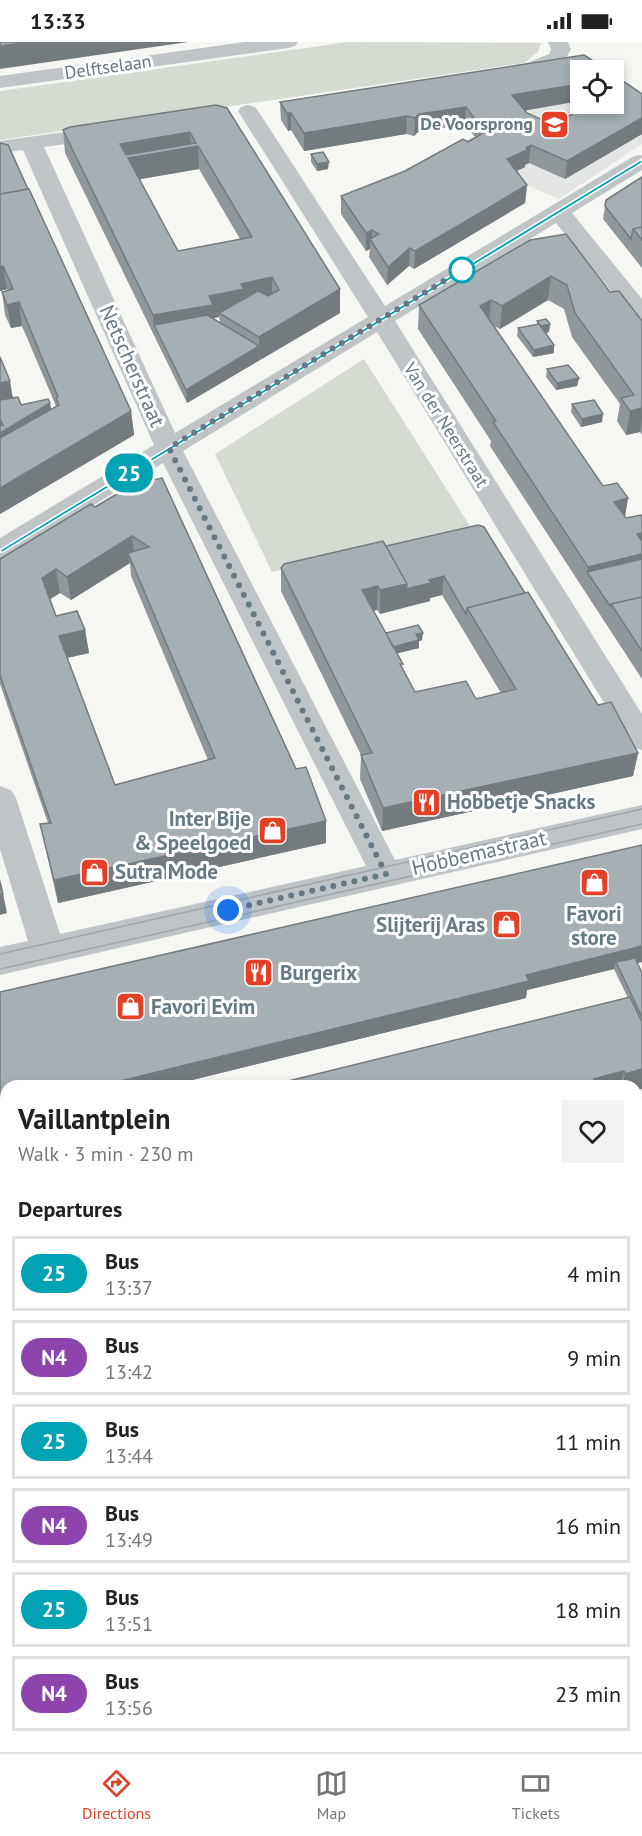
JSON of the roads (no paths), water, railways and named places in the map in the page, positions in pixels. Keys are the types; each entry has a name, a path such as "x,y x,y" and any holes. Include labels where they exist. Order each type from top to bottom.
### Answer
{"street":[{"name":"Delftselaan","path":"0,82 288,42"},
{"path":"492,76 548,63 556,58 561,49 558,42"},
{"name":"Van der Neerstraat","path":"271,108 238,113 381,319 642,739"},
{"path":"0,147 130,129"},
{"name":"Netscherstraat","path":"31,143 169,448 386,874"},
{"path":"0,550 642,161"},
{"path":"559,212 642,314"},
{"path":"0,798 48,950"},
{"name":"Hobbemastraat","path":"0,961 642,817"}],"tram line":[{"path":"0,954 642,809"},
{"path":"0,969 642,824"}],"place":[{"name":"De Voorsprong","path":"554,124"},
{"name":"Hobbetje Snacks","path":"426,802"},
{"name":"Inter Bije & Speelgoed","path":"272,831"},
{"name":"Sutra Mode","path":"94,872"},
{"name":"Favori store","path":"594,883"},
{"name":"Slijterij Aras","path":"506,925"},
{"name":"Burgerix","path":"259,973"},
{"name":"Favori Evim","path":"130,1007"}]}
